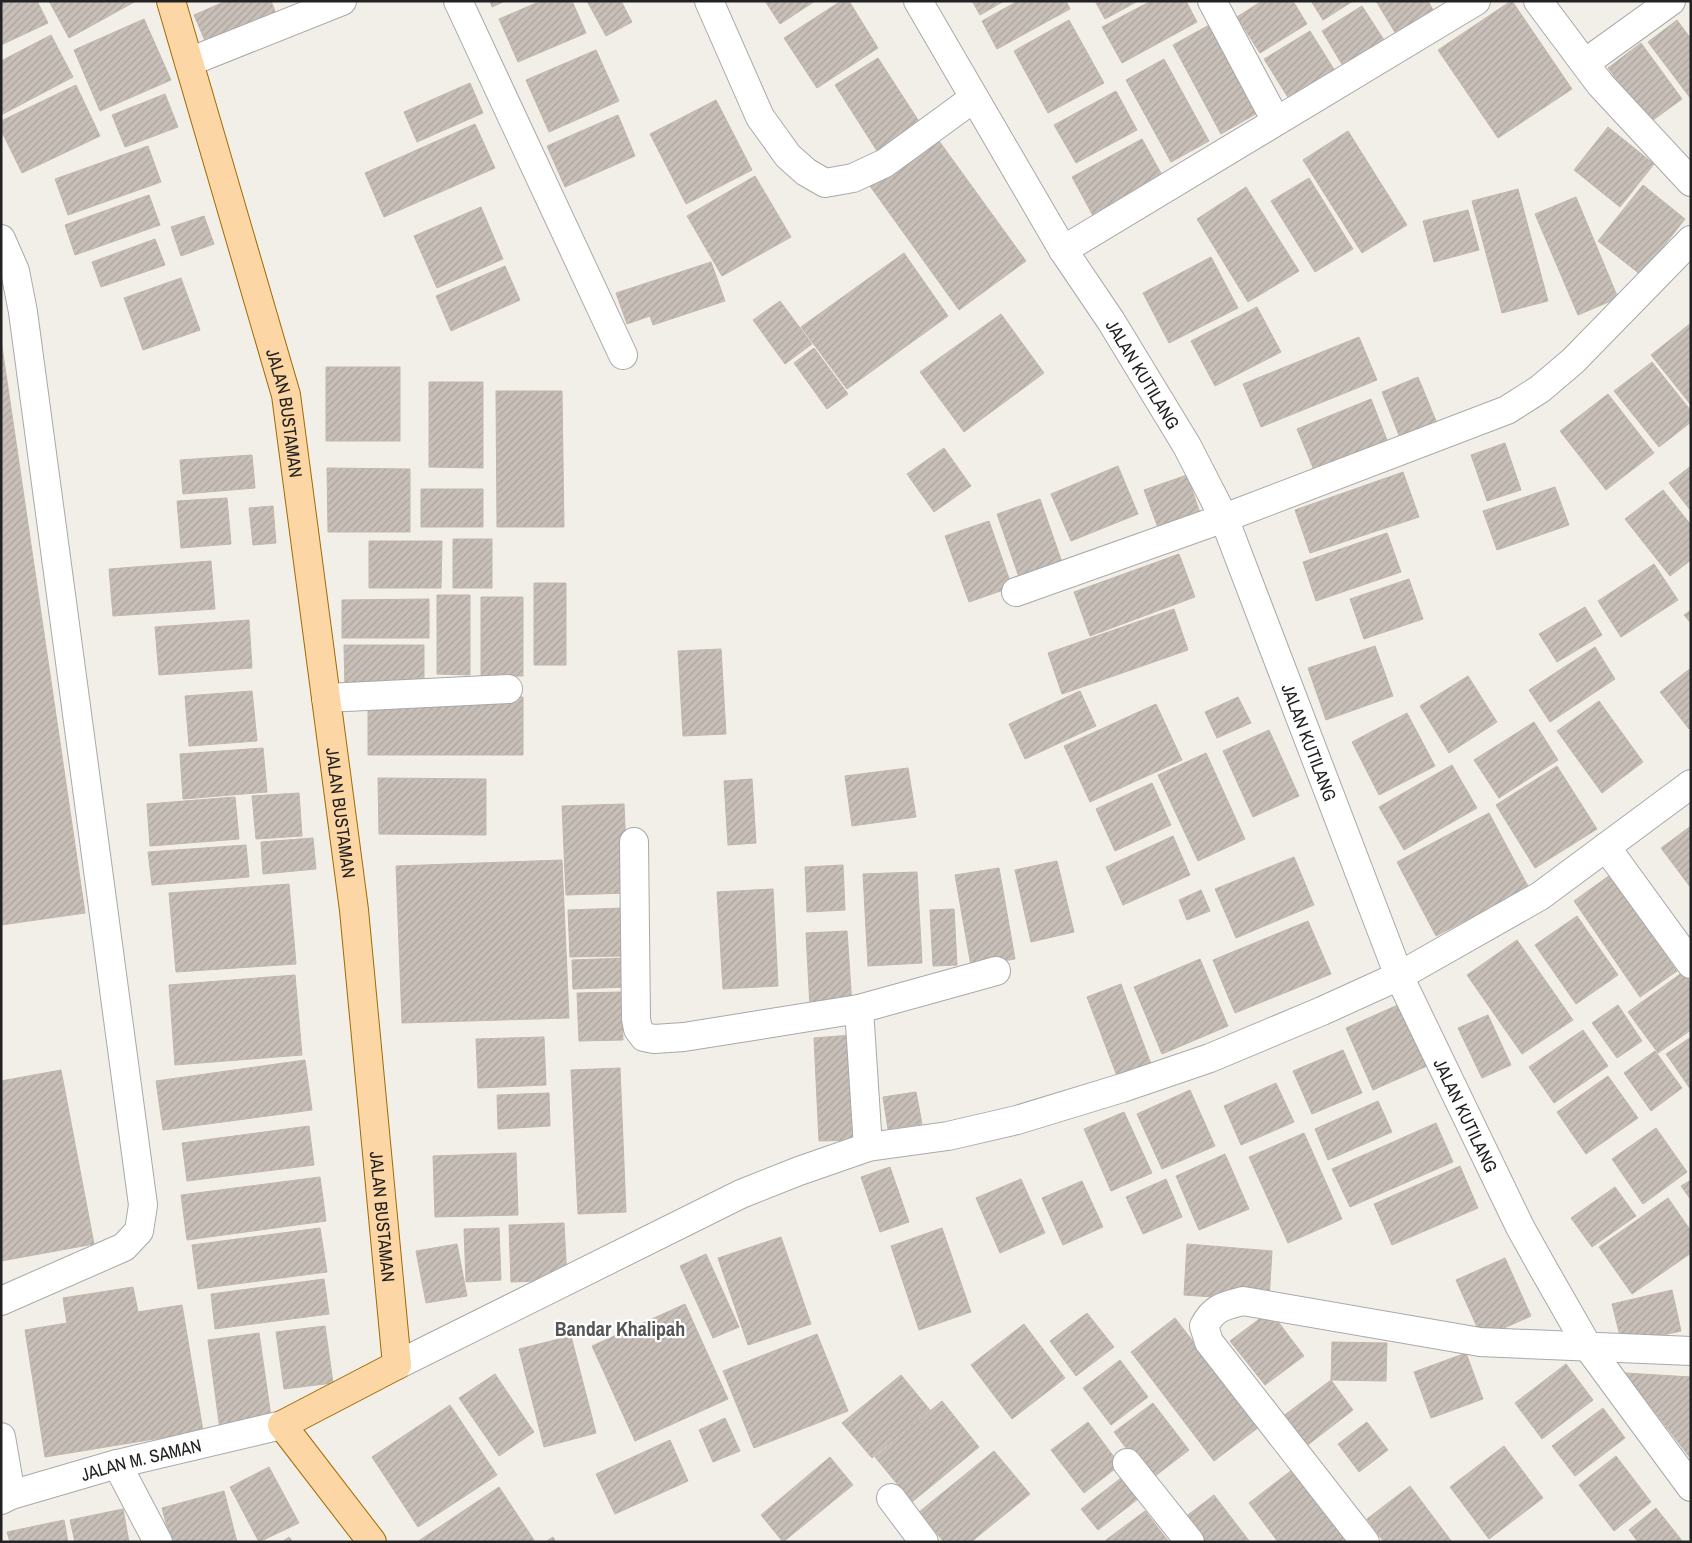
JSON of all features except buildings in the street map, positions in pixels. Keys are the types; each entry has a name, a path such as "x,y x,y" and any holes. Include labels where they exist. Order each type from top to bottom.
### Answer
{"main road":[{"name":"JALAN BUSTAMAN","path":"171,1 286,395 354,910 397,1365"},
{"path":"372,1542 282,1425 397,1365"}],"street":[{"path":"189,62 342,1"},
{"path":"458,1 623,354"},
{"path":"709,1 760,117 788,156 806,172 825,183 853,178 885,164 974,98"},
{"name":"JALAN KUTILANG","path":"918,1 1063,250 1111,321 1187,446 1224,518 1399,976 1520,1227 1588,1347 1691,1487"},
{"path":"1212,1 1276,121"},
{"path":"1063,250 1476,1"},
{"path":"1538,1 1600,84 1691,182"},
{"path":"1585,64 1671,1"},
{"path":"1,239 15,271 25,321 143,1205 139,1231 124,1247 1,1301"},
{"path":"1016,592 1224,518 1507,410 1540,389 1573,361 1691,240"},
{"path":"326,698 508,689"},
{"path":"397,1365 741,1194 798,1171 868,1147 948,1136 1016,1120 1122,1088 1210,1058 1322,1011 1399,976 1540,896 1691,784"},
{"path":"634,842 636,1019 638,1029 644,1037 654,1039 684,1037 859,1009 996,971"},
{"path":"1606,848 1691,964"},
{"path":"859,1009 868,1147"},
{"path":"1365,1542 1209,1342 1204,1326 1209,1316 1218,1308 1243,1301 1480,1342 1691,1351"},
{"name":"JALAN M. SAMAN","path":"6,1497 117,1464 282,1425"},
{"path":"1,1437 6,1497"},
{"path":"1127,1463 1190,1542"},
{"path":"117,1464 158,1542"},
{"path":"891,1498 924,1542"}],"district":[{"name":"Bandar Khalipah","path":"620,1328"}]}
